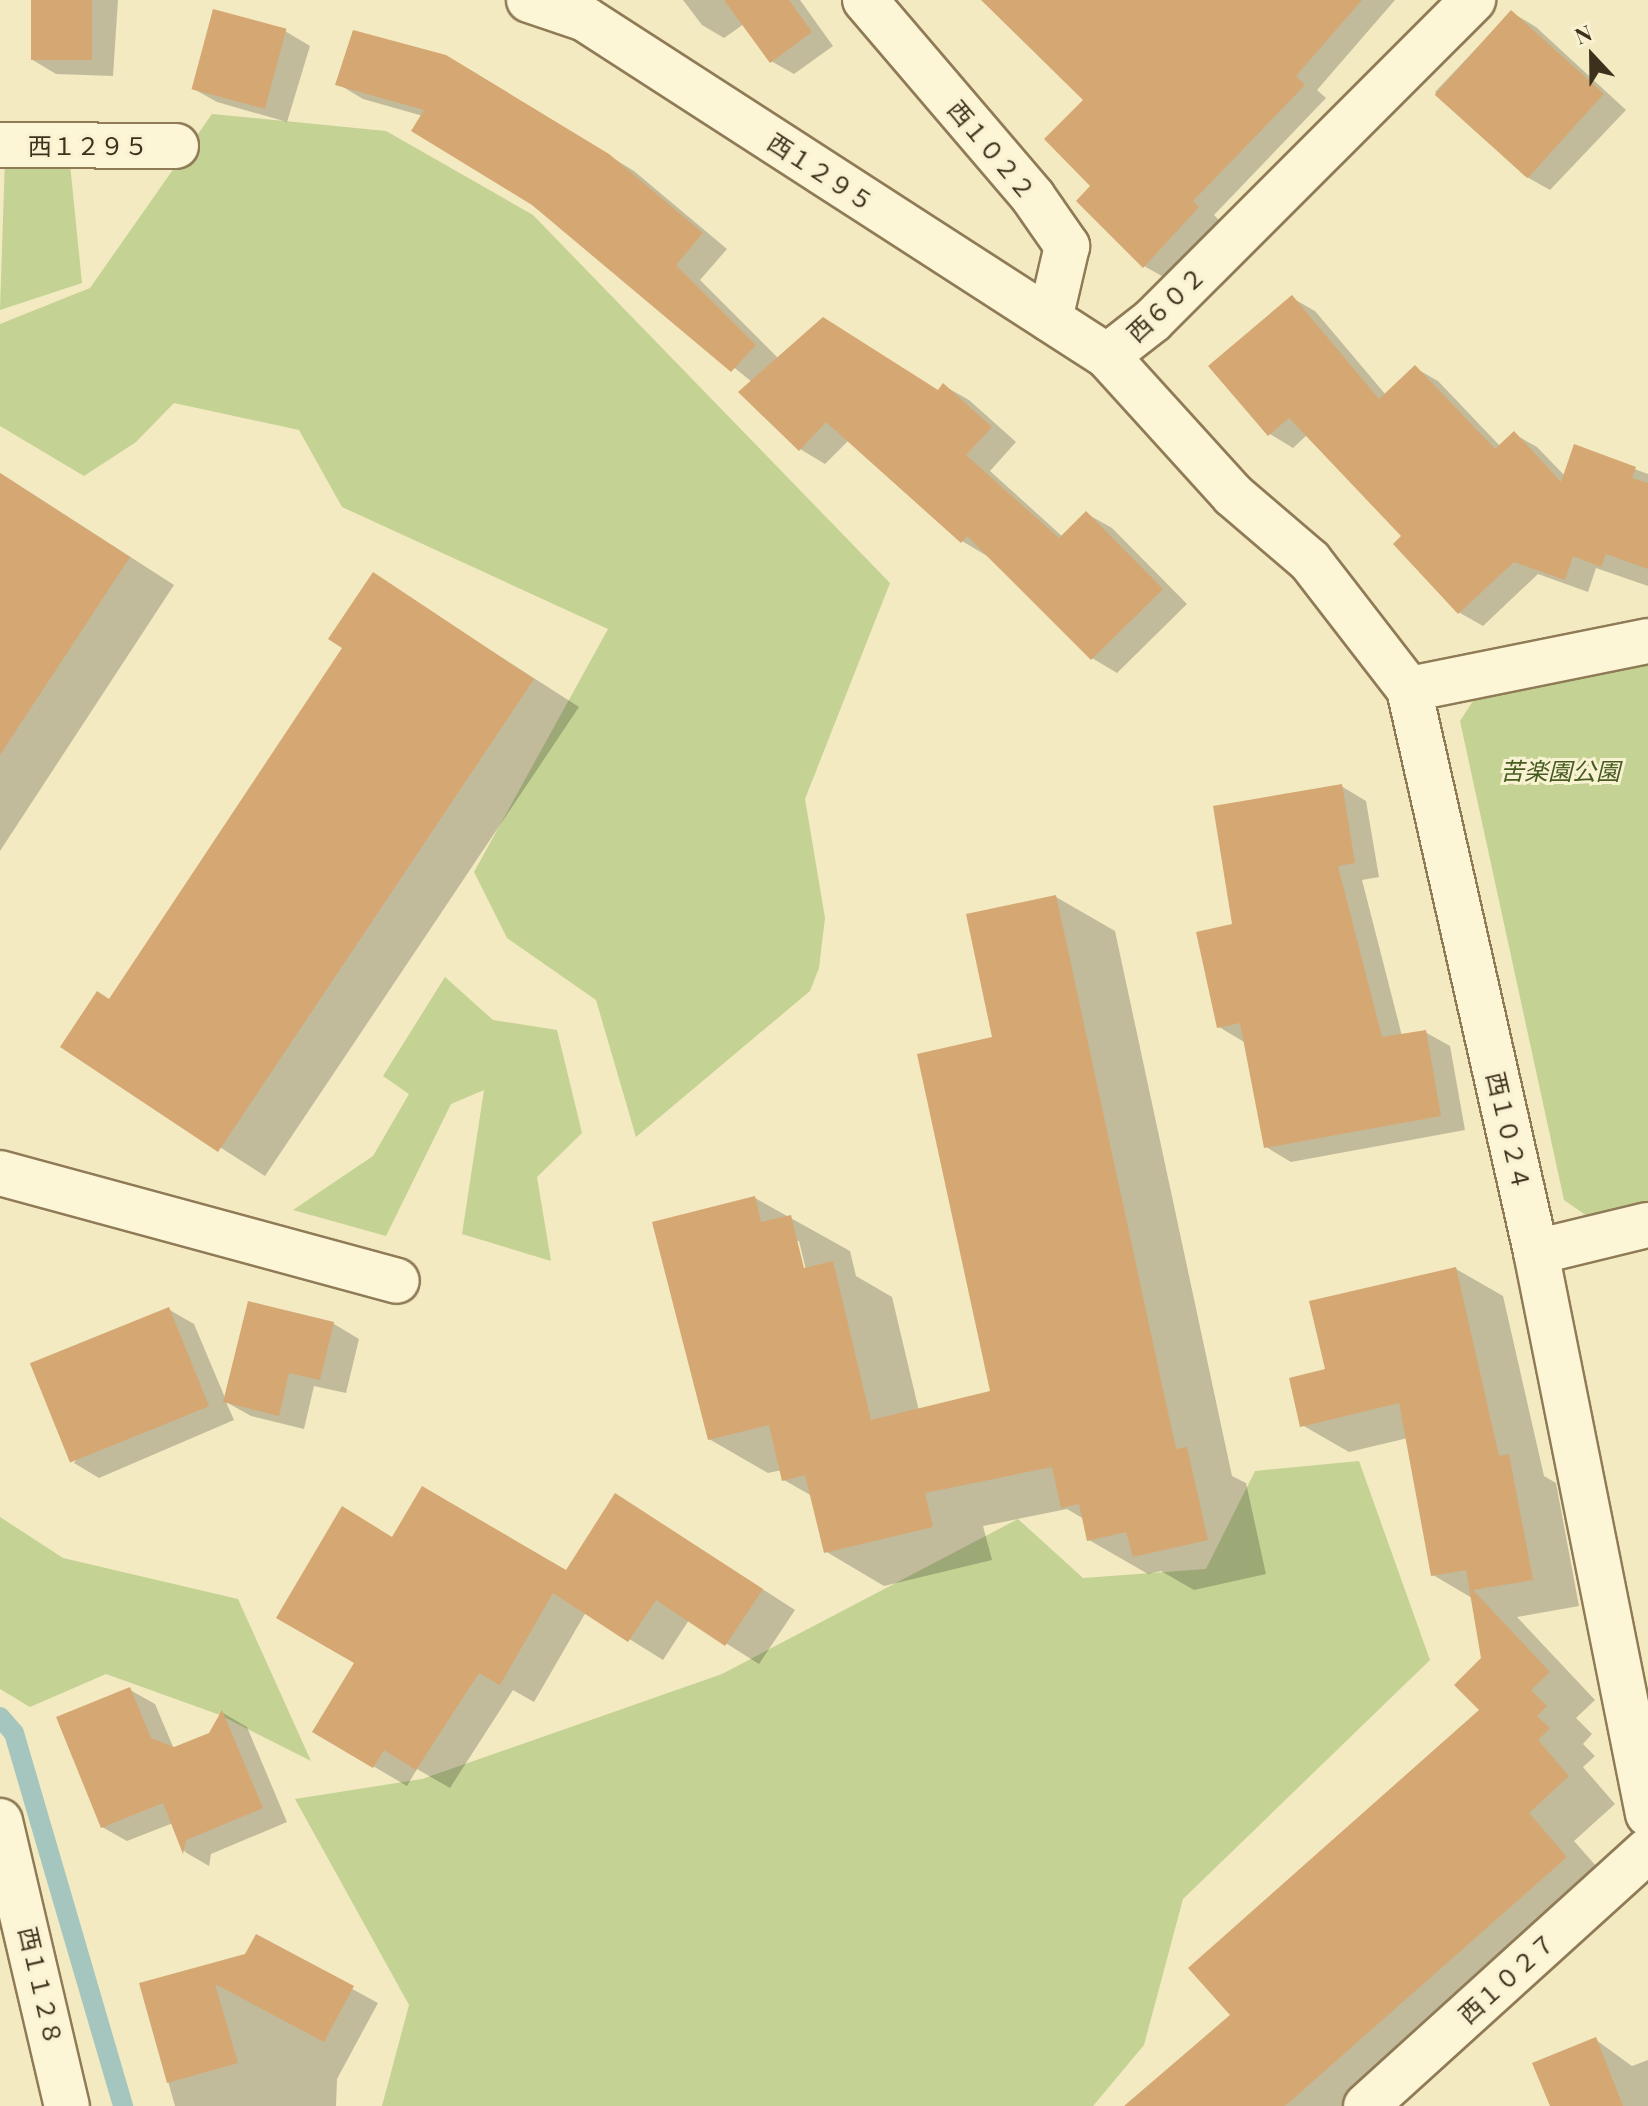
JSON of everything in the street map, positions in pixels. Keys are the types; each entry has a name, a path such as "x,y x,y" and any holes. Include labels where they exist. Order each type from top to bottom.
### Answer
{"street":[{"name":"西１２９５","path":"529,0 585,19 1107,356"},
{"name":"西１０２２","path":"865,0 1033,197 1067,246 1050,319"},
{"name":"西６０２","path":"1409,689 1310,561 1233,495 1107,356 1153,320 1473,0"},
{"name":"西１２９５","path":"0,145 176,146"},
{"path":"1409,689 1648,641"},
{"name":"西１０２４","path":"1409,689 1536,1252 1648,1814"},
{"path":"0,1173 397,1281"},
{"path":"1536,1252 1648,1225"},
{"name":"西１１２８","path":"0,1821 67,2106"},
{"name":"西１０２７","path":"1366,2106 1648,1850"}],"green space":[{"path":"212,114 386,131 533,215 890,583 805,799 825,918 819,968 810,991 636,1137 596,1000 507,938 474,872 608,629 342,507 299,430 174,403 136,442 84,476 0,426 0,324 90,288"},
{"path":"69,154 82,283 0,310 5,159"},
{"name":"苦楽園公園","path":"1648,660 1648,1203 1587,1216 1564,1200 1460,721 1475,698"},
{"path":"445,977 493,1020 557,1030 582,1133 537,1177 551,1261 462,1234 484,1090 451,1104 386,1236 293,1210 373,1156 409,1094 383,1076"},
{"path":"1359,1461 1430,1660 1183,1899 1144,2045 1093,2106 382,2106 409,2005 295,1799 422,1779 722,1674 1018,1519 1083,1578 1206,1569 1255,1471"},
{"path":"0,1517 63,1558 238,1599 311,1761 220,1715 106,1674 30,1707 0,1689"}],"building":[{"path":"31,0 92,0 92,60 31,60"},
{"path":"724,0 789,0 812,32 770,63"},
{"path":"981,0 1362,0 1296,76 1305,85 1193,201 1199,207 1143,268 1076,201 1090,186 1044,139 1083,100"},
{"path":"213,9 286,29 265,109 192,89"},
{"path":"1511,10 1604,94 1528,178 1435,95"},
{"path":"353,30 446,55 609,154 703,233 676,265 756,345 731,372 532,205 411,131 424,110 335,85"},
{"path":"1292,295 1379,399 1415,365 1495,449 1514,431 1561,482 1574,444 1636,467 1632,478 1648,483 1648,569 1606,554 1601,567 1573,556 1565,580 1514,562 1458,614 1393,544 1401,536 1289,418 1268,436 1208,366"},
{"path":"823,317 938,390 943,383 992,427 966,455 1059,538 1086,511 1163,589 1091,660 967,536 961,543 826,422 799,451 738,392"},
{"path":"0,473 130,557 0,755"},
{"path":"373,572 534,679 218,1152 60,1047 97,991 109,999 342,648 328,639"},
{"path":"1342,784 1355,863 1338,866 1382,1037 1426,1030 1441,1116 1264,1148 1240,1023 1217,1028 1196,932 1232,924 1213,806"},
{"path":"1056,895 1176,1449 1187,1447 1208,1540 1133,1557 1126,1532 1087,1541 1079,1504 1061,1508 1052,1467 925,1493 933,1527 824,1553 805,1475 782,1481 769,1425 708,1440 652,1222 755,1196 761,1222 791,1215 804,1268 833,1261 871,1420 990,1391 917,1054 992,1037 966,914"},
{"path":"1456,1267 1499,1456 1509,1454 1533,1580 1473,1590 1550,1672 1531,1690 1547,1706 1537,1716 1550,1728 1538,1740 1569,1776 1529,1813 1567,1857 1285,2106 1124,2106 1230,2015 1188,1968 1479,1710 1454,1685 1481,1658 1466,1570 1431,1576 1399,1403 1300,1427 1289,1378 1325,1369 1309,1301"},
{"path":"248,1301 334,1322 320,1380 289,1373 279,1416 223,1402"},
{"path":"169,1307 209,1406 70,1462 30,1363"},
{"path":"422,1486 566,1570 615,1493 763,1589 725,1646 656,1600 628,1642 553,1593 500,1685 479,1673 416,1770 384,1750 373,1768 312,1732 354,1663 276,1618 342,1506 392,1537"},
{"path":"130,1687 151,1738 174,1747 209,1733 222,1710 263,1808 186,1840 183,1854 163,1803 101,1828 56,1717"},
{"path":"256,1934 354,1986 324,2042 215,1984 238,2063 167,2083 139,1983 245,1954"},
{"path":"1596,2037 1623,2106 1550,2106 1532,2063"}],"waterway":[{"path":"0,1717 14,1733 123,2106"}]}
